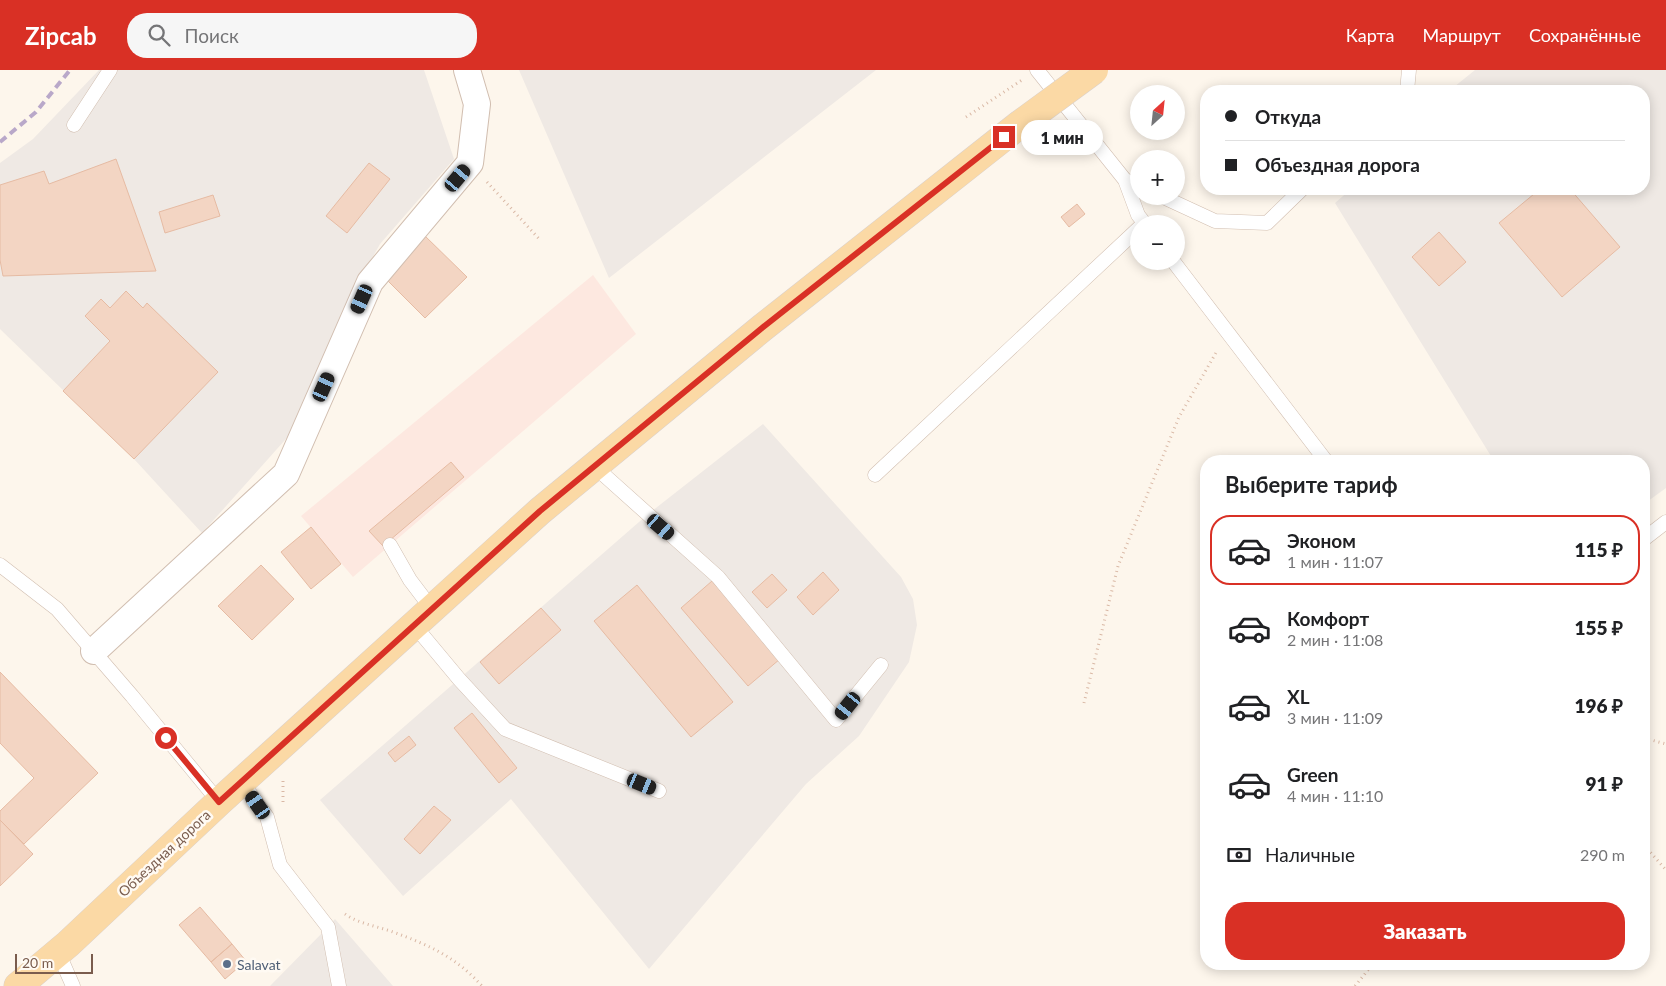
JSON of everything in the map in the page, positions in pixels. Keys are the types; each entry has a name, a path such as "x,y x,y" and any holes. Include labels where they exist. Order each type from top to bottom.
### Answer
{"main road":[{"name":"Объездная дорога","path":"18,986 58,952 241,781 540,511 762,328 1019,125 1094,70"}],"street":[{"path":"94,651 286,474 370,282 470,163 477,104 467,70"}],"lane":[{"path":"74,125 110,70"},
{"path":"1037,70 1125,180 1138,215"},
{"path":"1408,85 1409,70"},
{"path":"1125,180 1130,182"},
{"path":"1181,205 1215,220 1267,223 1296,195"},
{"path":"875,475 1130,236"},
{"path":"1180,270 1321,455"},
{"path":"594,466 718,577 836,720 881,665"},
{"path":"1650,534 1666,522"},
{"path":"390,545 410,580 423,617 459,680 505,728 659,791"},
{"path":"0,565 57,609 219,802"},
{"path":"241,781 267,818 280,865 328,927 339,986"},
{"path":"58,952 73,986"}],"path":[{"path":"966,118 1019,82"},
{"path":"470,163 541,241"},
{"path":"1084,703 1118,566 1179,417 1228,333"},
{"path":"283,810 282,774 289,738"},
{"path":"1650,740 1666,744"},
{"path":"1650,852 1666,870"},
{"path":"340,911 353,920 393,932 446,954 467,969 482,986"},
{"path":"1355,986 1368,970"}],"shaded area":[{"path":"99,70 424,70 454,159 380,244 348,301 293,431 202,533 134,459 0,329 0,163 33,139"},
{"path":"519,70 876,70 609,278"},
{"path":"1475,70 1666,70 1666,488 1650,500 1650,455 1490,455 1335,203 1344,195 1650,195 1650,85 1456,85"},
{"path":"593,275 636,334 353,577 301,516"},
{"path":"763,424 901,577 913,599 917,625 909,662 859,736 806,784 649,969 511,799 403,896 320,800 647,515"},
{"path":"335,919 393,986 270,986 328,927"}],"building":[{"path":"116,159 156,271 3,276 0,260 0,185 44,171 49,184"},
{"path":"369,163 390,179 347,233 326,216"},
{"path":"213,195 220,216 165,233 159,212"},
{"path":"1533,195 1575,195 1620,247 1562,297 1499,223"},
{"path":"1077,204 1085,214 1069,227 1061,217"},
{"path":"1439,232 1466,262 1439,286 1412,257"},
{"path":"424,235 467,277 425,318 383,276"},
{"path":"126,291 143,308 147,303 218,372 134,459 63,391 110,341 85,316 101,299 110,308"},
{"path":"451,462 464,477 383,546 369,531"},
{"path":"311,527 341,564 311,589 281,552"},
{"path":"261,565 294,599 252,640 218,606"},
{"path":"823,572 839,590 813,615 797,597"},
{"path":"772,574 787,590 767,608 752,592"},
{"path":"712,581 780,659 748,686 681,608"},
{"path":"637,585 733,702 691,737 594,621"},
{"path":"541,608 561,630 499,684 480,662"},
{"path":"0,672 98,773 24,844 0,820 0,811 34,778 0,743"},
{"path":"472,713 517,768 499,783 454,728"},
{"path":"409,736 416,745 395,762 388,753"},
{"path":"434,806 451,820 420,854 404,839"},
{"path":"0,820 33,854 0,886"},
{"path":"200,907 232,944 211,962 179,925"},
{"path":"232,944 246,961 225,979 211,962"}],"railway":[{"path":"0,142 36,112 70,70"}],"place":[{"name":"Salavat","path":"227,964"}],"route":[{"path":"166,738 219,802 540,511 762,328 1004,137"}]}
